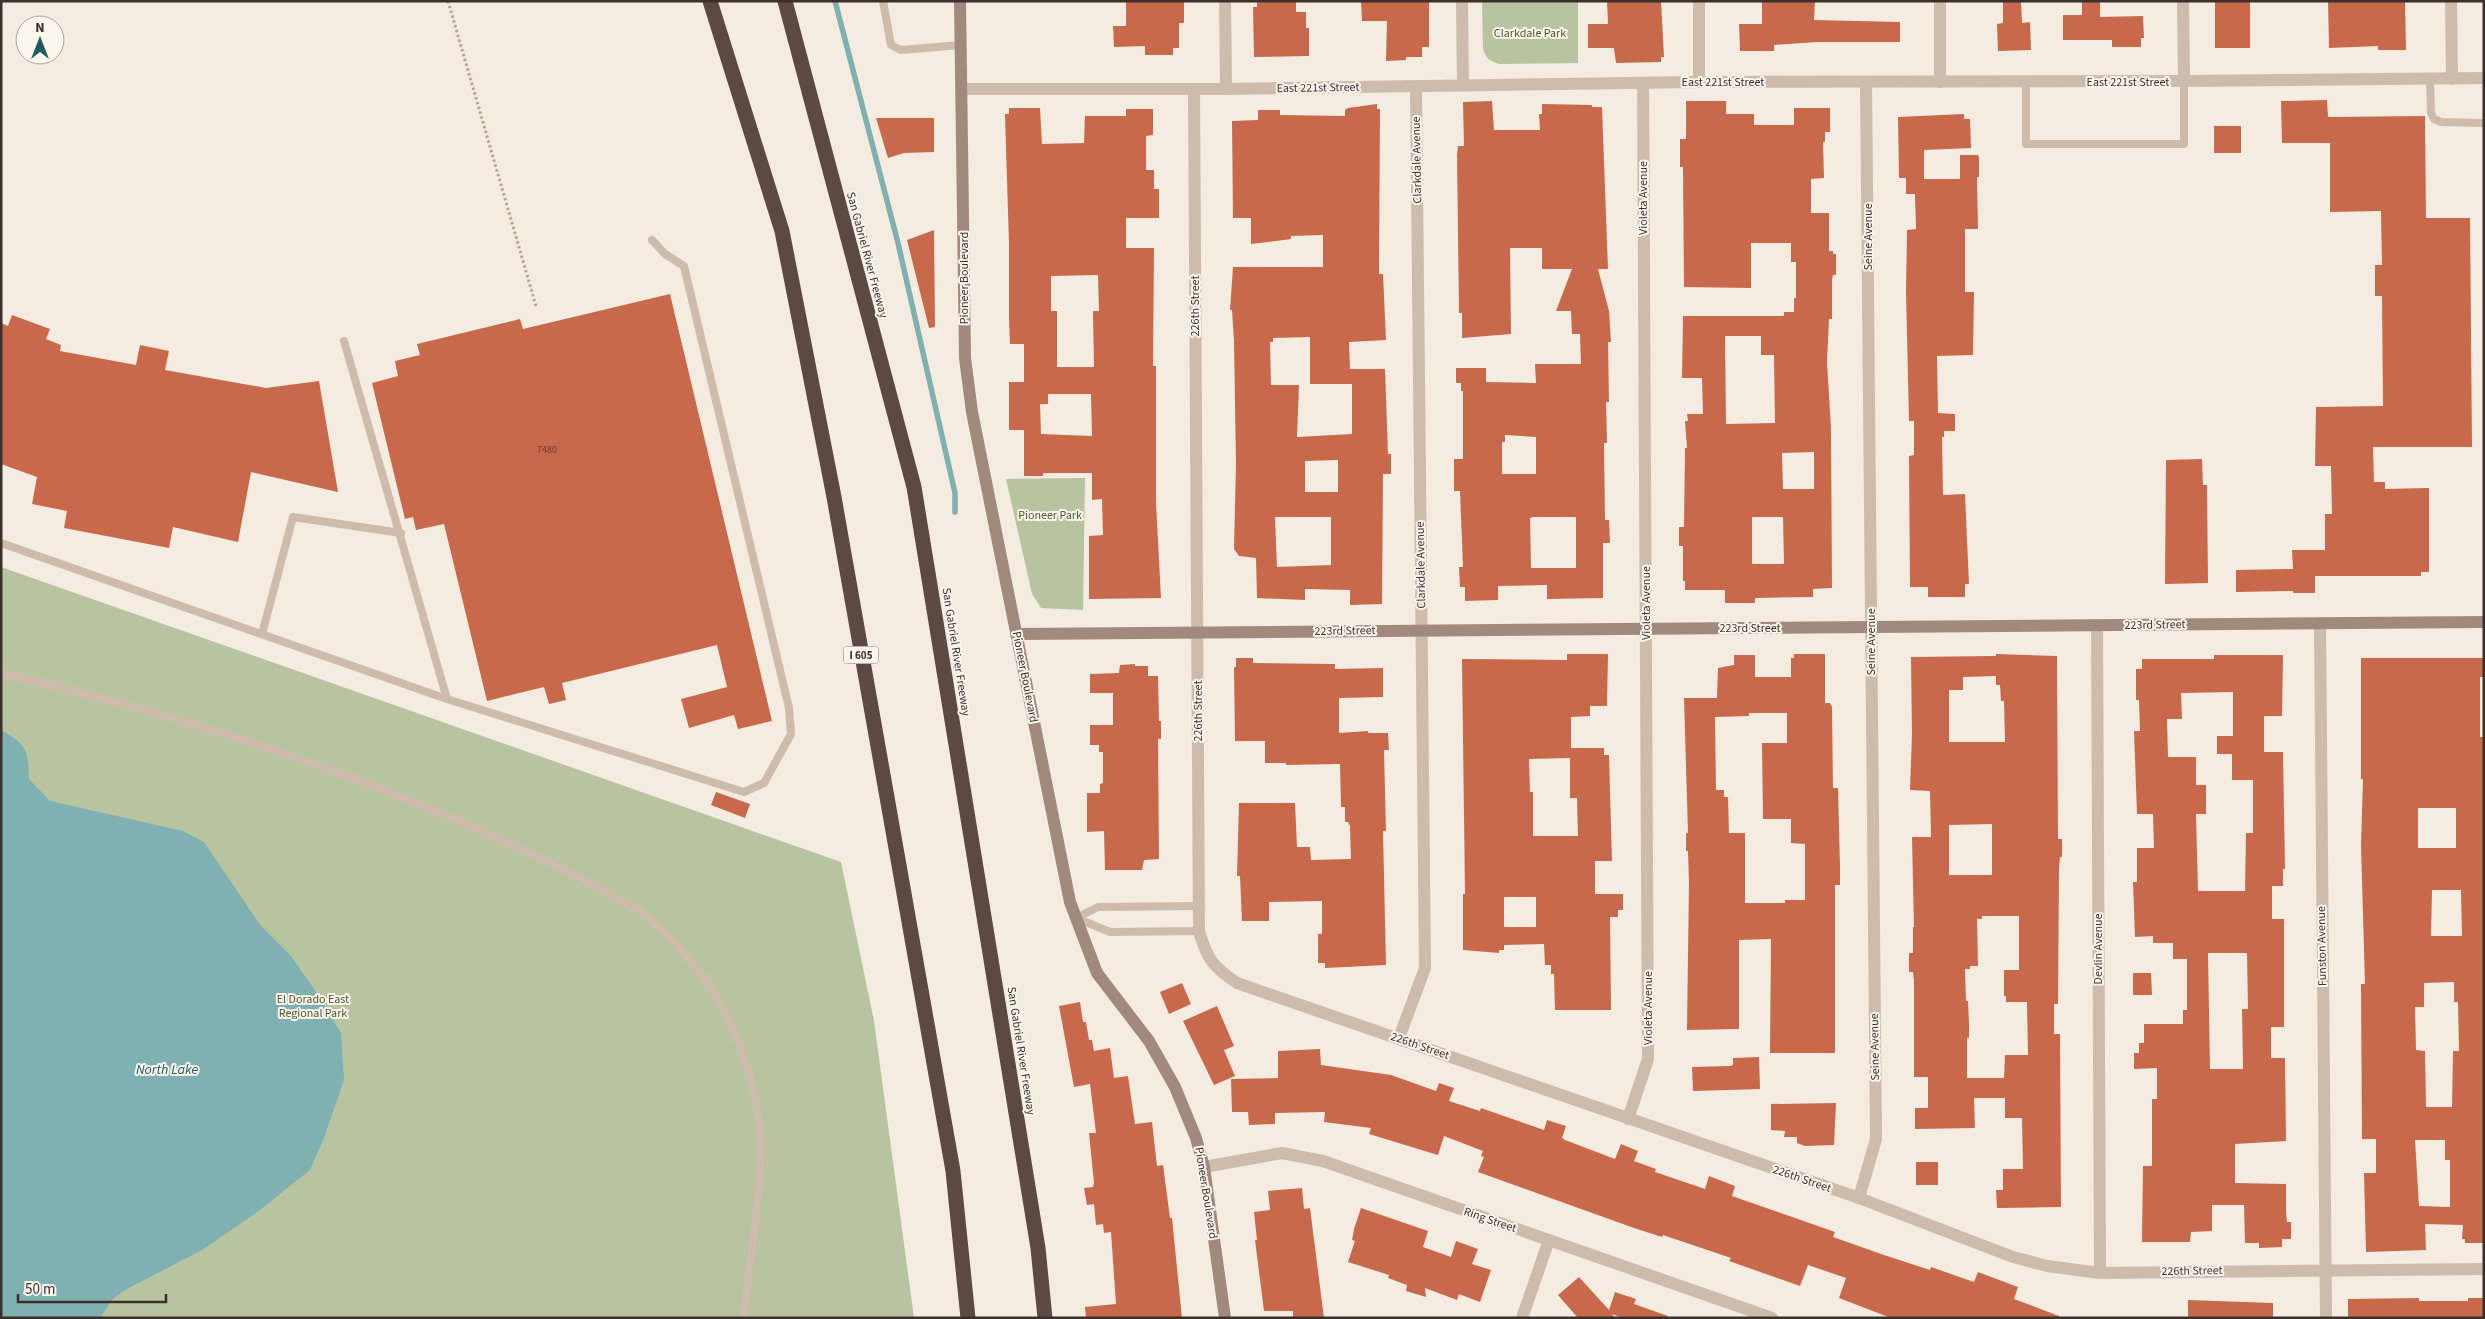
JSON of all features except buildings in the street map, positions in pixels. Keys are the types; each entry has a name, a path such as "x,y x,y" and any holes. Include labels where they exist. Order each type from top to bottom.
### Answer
{"highway":[{"name":"I 605","path":"710,1 784,240 834,497 953,1170 968,1318"},
{"name":"San Gabriel River Freeway","path":"785,1 796,35 914,487 1038,1248 1045,1318"},
{"path":"795,1 796,35"}],"street":[{"name":"Pioneer Boulevard","path":"960,1 965,358 972,412 1016,634 1070,902 1097,973 1149,1041 1175,1087 1196,1138 1204,1167 1225,1318"},
{"path":"1225,1 1226,89"},
{"path":"1462,1 1463,85"},
{"path":"1699,1 1700,82"},
{"path":"1940,1 1940,82"},
{"path":"2183,1 2184,82"},
{"path":"2451,1 2452,78"},
{"name":"East 221st Street","path":"962,89 1226,89 1700,82 2184,82 2484,78"},
{"name":"Seine Avenue","path":"1859,1198 1876,1140 1866,82"},
{"name":"Violeta Avenue","path":"1628,1118 1648,1059 1643,84"},
{"name":"Clarkdale Avenue","path":"1399,1038 1425,968 1416,87"},
{"name":"226th Street","path":"1194,89 1199,931 1205,952 1215,968 1237,983 1859,1198 2013,1257 2047,1266 2100,1272 2484,1269"},
{"name":"223rd Street","path":"1016,634 2484,622"},
{"name":"Funston Avenue","path":"2320,623 2326,1318"},
{"name":"Devlin Avenue","path":"2097,626 2100,1272"},
{"name":"Ring Street","path":"1204,1167 1282,1153 1323,1161 1772,1318"},
{"path":"1522,1318 1549,1240"}],"lane":[{"path":"883,1 891,45 901,50 960,45"},
{"path":"2430,79 2431,113 2434,119 2441,122 2484,123"},
{"path":"2026,82 2026,144 2184,144 2184,82"},
{"path":"1,544 447,699 744,792 764,783 790,734 790,708 684,266 665,254 652,240"},
{"path":"344,341 401,533 447,699"},
{"path":"262,634 293,517 401,533"},
{"path":"1,673 186,721 377,787 477,828 580,876 645,915 678,946 715,993 737,1039 754,1093 761,1152 758,1205 747,1280 744,1318"},
{"path":"1076,918 1098,907 1199,906"},
{"path":"1076,918 1110,932 1199,931"}],"path":[{"path":"448,1 536,306"}],"green space":[{"name":"Clarkdale Park","path":"1482,1 1578,1 1578,63 1499,64 1491,60 1485,54 1483,48"},
{"name":"Pioneer Park","path":"1085,478 1083,610 1041,608 1032,594 1006,479"},
{"name":"El Dorado East Regional Park","path":"1,567 841,862 874,1021 914,1318 1,1318"}],"water":[{"name":"North Lake","path":"1,730 21,744 27,754 29,779 50,801 183,831 204,842 261,926 291,956 341,1033 344,1080 324,1138 310,1170 256,1213 202,1250 125,1290 113,1299 100,1318 1,1318"}],"waterway":[{"path":"835,1 898,243 955,493 955,512"}]}
